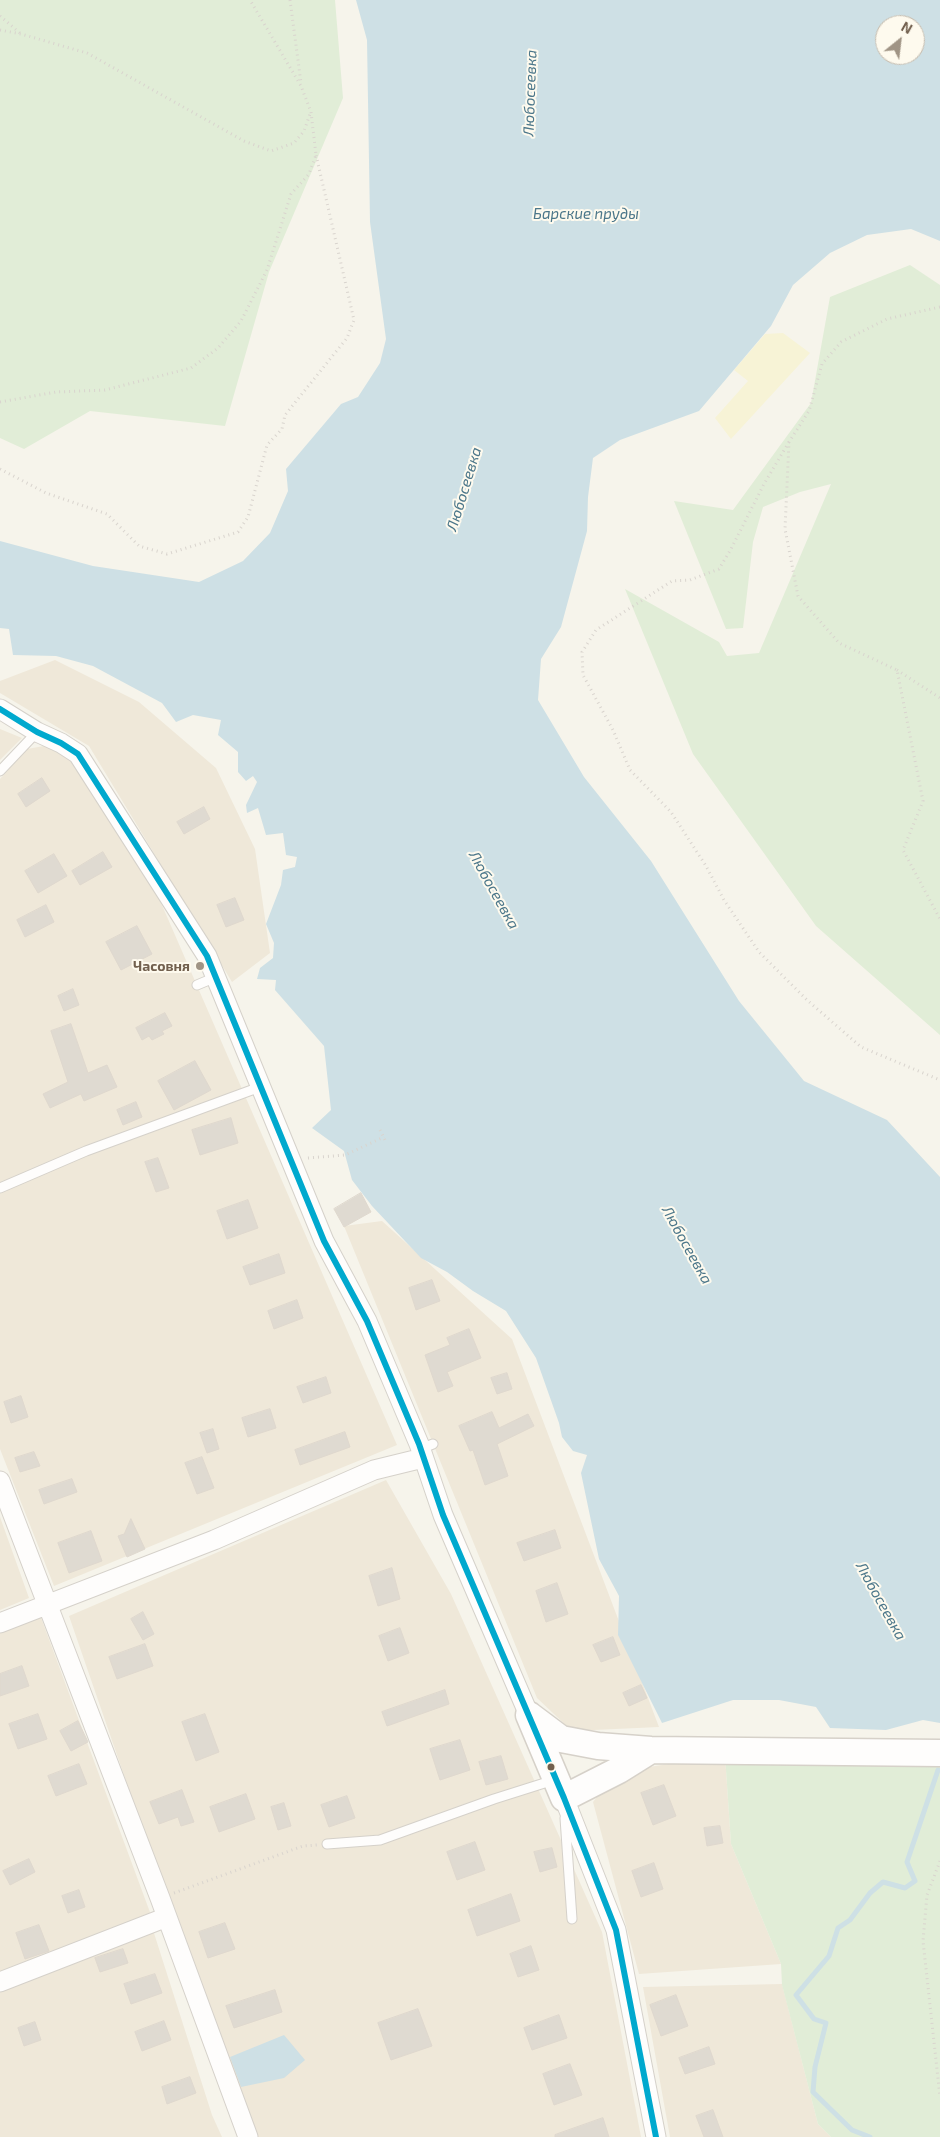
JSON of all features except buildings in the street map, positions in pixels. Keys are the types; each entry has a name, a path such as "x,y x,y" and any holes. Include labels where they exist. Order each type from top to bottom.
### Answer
{"street":[{"path":"0,709 78,754 207,956 324,1240 367,1321 425,1450 443,1515 529,1714 557,1769 616,1930 656,2137"},
{"path":"0,1623 214,1540 374,1470 425,1450"},
{"path":"0,1481 160,1898 248,2137"},
{"path":"557,1769 598,1746 651,1750 940,1753"},
{"path":"557,1769 618,1770 651,1750"},
{"path":"0,1982 166,1917"}],"lane":[{"path":"0,771 37,732"},
{"path":"197,985 216,977"},
{"path":"0,1188 86,1151 260,1088"},
{"path":"328,1844 380,1840 494,1799 557,1769 572,1919"}],"path":[{"path":"0,469 46,494 107,514 139,546 167,554 238,532 248,516 267,445 282,429 285,415 347,338 354,320 316,155 311,112 301,86 250,0"},
{"path":"290,0 301,86"},
{"path":"0,16 21,34"},
{"path":"0,30 21,34 87,53 244,141 271,151 294,143 304,131 311,112"},
{"path":"0,402 56,392 106,390 191,368 218,348 241,321 254,298 267,270 291,194 309,174 316,155"},
{"path":"940,306 887,319 841,342 822,364 809,411 764,484 719,569 690,580 672,581 596,630 582,652 582,675 613,730 630,770 671,812 706,866 724,900 759,952 807,1000 861,1047 940,1080"},
{"path":"789,442 785,529 798,596 839,643 897,670 940,698"},
{"path":"897,670 923,801 903,850 940,919"},
{"path":"380,1130 386,1142"},
{"path":"291,1163 311,1157 345,1155 384,1137"},
{"path":"160,1898 303,1846 328,1844"},
{"path":"940,1861 927,1895 923,1941 940,2097"}],"shaded area":[{"path":"55,660 139,702 216,768 255,849 270,953 232,982 89,746 0,693 0,681"},
{"path":"0,729 22,738 0,760"},
{"path":"55,744 72,762 158,896 397,1445 54,1586 0,1449 0,779 27,749"},
{"path":"382,1221 512,1339 659,1727 572,1731 537,1698 344,1226"},
{"path":"386,1480 451,1594 602,1932 641,2137 249,2137 69,1616"},
{"path":"0,1517 29,1598 0,1610"},
{"path":"40,1615 151,1915 0,1974 0,1631"},
{"path":"725,1755 731,1844 781,1964 639,1974 593,1802 604,1788 643,1768"},
{"path":"153,1930 212,2115 222,2137 0,2137 0,1989"},
{"path":"782,1984 818,2124 831,2137 670,2137 643,1987"}],"green space":[{"path":"0,0 335,0 343,98 269,272 225,426 90,411 24,449 0,438"},
{"path":"910,265 940,285 940,1035 816,926 693,754 625,589 719,642 727,656 759,653 831,484 800,492 763,507 753,542 743,628 726,629 674,501 733,510 811,403 830,297"},
{"path":"725,1755 940,1761 940,2137 831,2137 818,2124 782,1985 781,1964 731,1844"}],"sand":[{"path":"783,333 810,353 731,439 715,418 748,381 734,370 765,334"}],"water":[{"name":"Барские пруды","path":"356,0 940,0 940,241 911,229 867,235 830,253 793,285 771,326 699,411 620,440 593,458 588,497 587,531 561,627 541,659 538,700 584,777 651,861 739,1001 804,1081 887,1120 940,1177 940,1723 923,1720 886,1730 830,1728 816,1707 779,1700 733,1700 662,1723 618,1635 619,1596 599,1559 581,1473 587,1455 573,1451 562,1437 559,1423 536,1358 506,1311 473,1291 447,1272 421,1258 372,1206 352,1180 344,1151 312,1128 331,1110 324,1046 275,990 276,980 257,979 260,968 273,958 274,943 266,924 281,885 283,870 295,867 297,857 286,855 283,833 266,835 258,808 247,813 246,805 257,782 253,776 246,781 238,772 238,752 218,735 221,720 193,715 176,722 162,703 93,666 56,656 13,655 9,629 0,628 0,541 93,566 199,582 243,561 270,533 288,491 286,469 341,404 358,397 380,363 386,339 370,222 367,40"},
{"path":"284,2035 305,2060 284,2078 241,2087 230,2057"}],"waterway":[{"name":"Любосеевка","path":"870,2137 852,2130 813,2092 815,2067 826,2023 814,2019 796,1995 829,1956 838,1928 850,1920 870,1893 883,1882 905,1888 915,1881 907,1862 938,1770"}],"transit line":[{"path":"0,709 78,754 207,956 324,1241 367,1321 419,1444 443,1515 564,1798 616,1930 656,2137"}],"place":[{"name":"Часовня","path":"200,966"}]}
